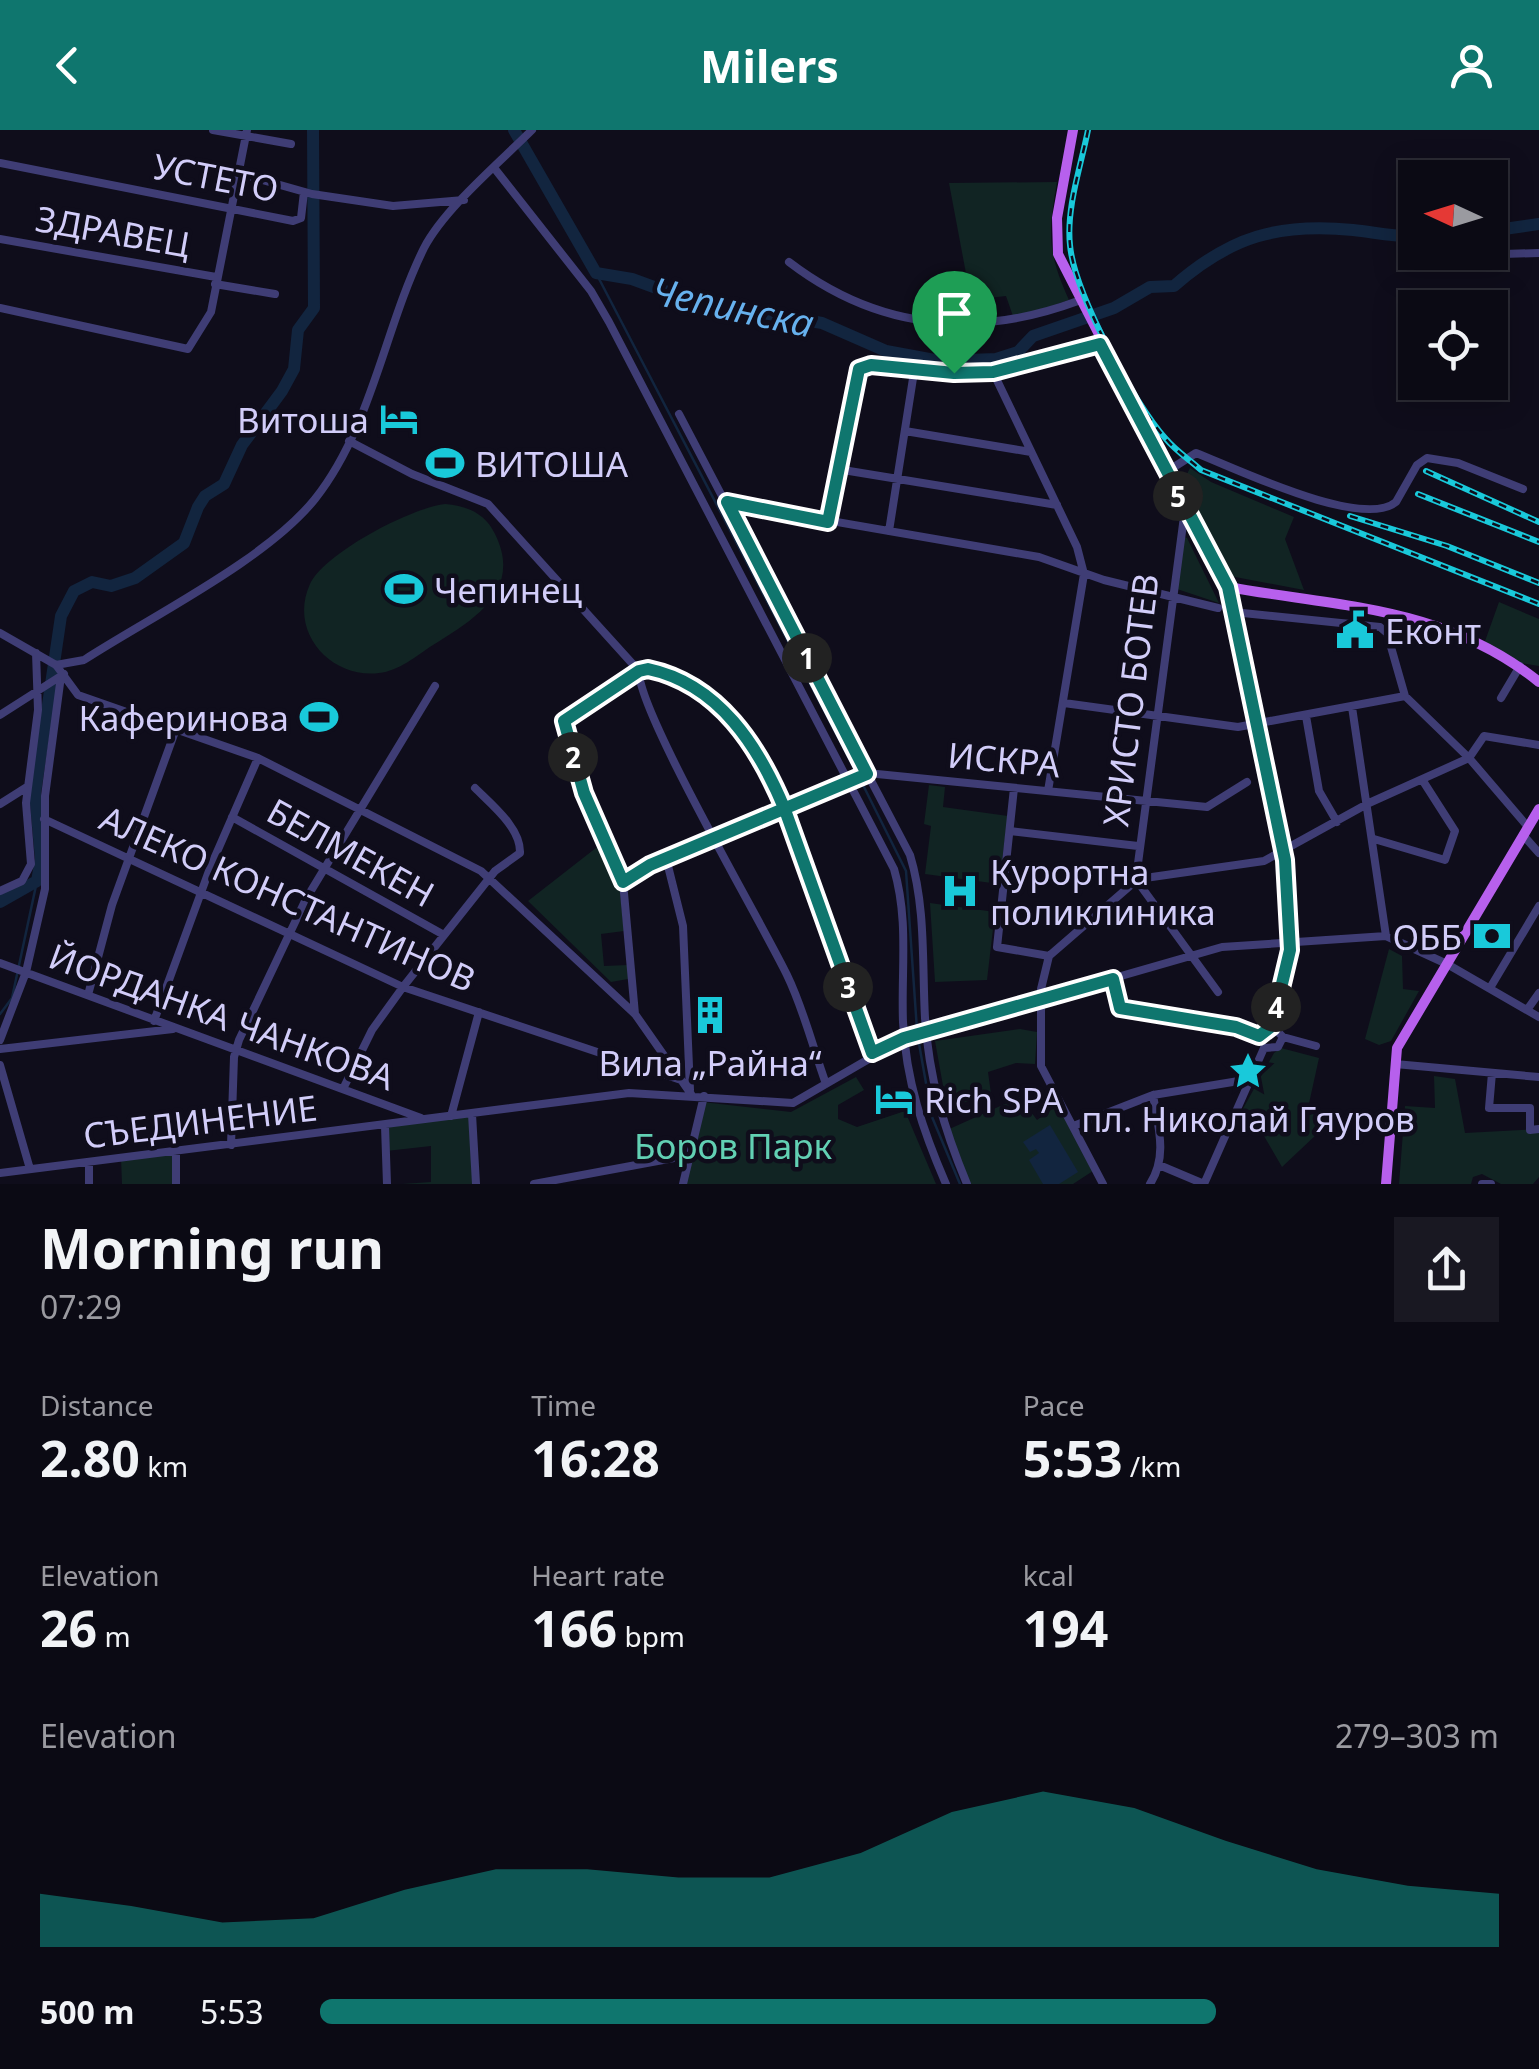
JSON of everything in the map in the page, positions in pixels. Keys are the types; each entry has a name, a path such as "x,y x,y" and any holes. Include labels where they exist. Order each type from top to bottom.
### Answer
{"main road":[{"path":"1073,130 1056,238 1058,254 1092,330 1228,587 1394,612 1520,666 1539,682"},
{"path":"1386,1184 1398,1048 1539,809"}],"street":[{"path":"214,130 290,144"},
{"path":"0,714 285,528 316,498 349,441 424,248 532,130"},
{"path":"0,308 188,349 208,322 246,133"},
{"name":"УСТЕТО","path":"0,163 293,221 301,218 308,193"},
{"path":"494,169 567,260 609,322 850,781 900,890 904,1038 916,1114 946,1184"},
{"name":"УСТЕТО","path":"238,173 308,193 392,206 464,200"},
{"name":"ЗДРАВЕЦ","path":"0,239 275,294"},
{"path":"1508,254 1539,253"},
{"path":"789,262 808,277 864,302 943,326 1012,322 1080,305"},
{"path":"828,522 856,374 871,365 914,372 993,372 1100,344"},
{"path":"889,531 914,372"},
{"path":"993,372 1057,505 1084,574 1048,791"},
{"path":"679,414 910,855 918,881 926,1032 940,1118 967,1184"},
{"path":"905,431 1031,452"},
{"path":"349,441 412,474 488,504 532,558 639,671 642,690 793,989 826,1084"},
{"path":"1166,472 1196,452 1314,498 1370,511 1396,502 1416,465 1427,458 1458,463 1524,490"},
{"path":"837,470 1057,505"},
{"path":"727,502 1039,557 1084,574 1218,608"},
{"name":"ХРИСТО БОТЕВ","path":"1185,508 1138,846 1138,879 1218,992"},
{"path":"1228,587 1283,848 1290,943 1272,1026 1259,1036"},
{"path":"1233,612 1380,627 1386,633 1406,696 1469,758 1539,853"},
{"path":"0,633 56,665 77,664"},
{"path":"0,891 22,882 30,871 27,787 41,688 36,653"},
{"path":"0,1040 48,873 44,819 56,665"},
{"path":"1501,698 1520,666"},
{"path":"635,1014 623,882 584,793 564,726 568,716 639,671 659,672 709,694 768,773 785,810 872,1053"},
{"path":"58,677 78,696 258,758 490,878 635,1014 691,1094"},
{"path":"230,1144 235,1049 325,866 435,686"},
{"path":"1064,703 1238,727 1406,696"},
{"path":"1352,707 1386,936 1448,964 1539,1017"},
{"path":"1306,716 1319,792 1337,822"},
{"path":"88,996 130,858 176,729"},
{"path":"1103,1184 1076,1125 1041,1066 1041,1002 1049,956 1138,879 1252,866 1369,803 1469,758 1484,736 1539,744"},
{"path":"154,1020 200,892 258,758"},
{"path":"623,882 666,858 867,774"},
{"name":"ИСКРА","path":"867,774 1207,807 1247,782"},
{"path":"1374,839 1445,860 1455,832 1423,780"},
{"path":"0,804 27,787"},
{"path":"343,1089 372,1030 403,987 490,878 517,857 520,843 475,788"},
{"path":"1014,788 996,947 1049,956"},
{"name":"БЕЛМЕКЕН","path":"232,817 444,935"},
{"name":"АЛЕКО КОНСТАНТИНОВ","path":"44,819 403,987 681,1080"},
{"path":"1010,831 1138,846"},
{"path":"666,858 683,926 691,1094"},
{"path":"1490,988 1539,906"},
{"name":"СЪЕДИНЕНИЕ","path":"0,1173 629,1093 691,1094 784,1104 904,1038 1041,1002 1188,952 1386,936"},
{"name":"ЙОРДАНКА ЧАНКОВА","path":"0,963 425,1120"},
{"path":"1113,979 1120,1008 1236,1027 1259,1036 1264,1048 1204,1184 1160,1164"},
{"path":"1528,1010 1539,993"},
{"path":"451,1116 479,1012"},
{"path":"1272,1026 1283,1038 1316,1046"},
{"path":"0,1049 177,1028"},
{"path":"1264,1048 1278,1047 1283,1038"},
{"path":"1395,1064 1539,1078"},
{"path":"0,1065 30,1169"},
{"path":"1492,1072 1489,1108 1530,1108 1530,1130 1539,1129"},
{"path":"1076,1125 1153,1094 1251,1078"},
{"path":"1150,1184 1162,1150 1153,1094"},
{"path":"683,1184 704,1096"},
{"path":"472,1114 476,1184"},
{"path":"385,1126 387,1184"},
{"path":"176,1150 176,1184"},
{"path":"534,1184 690,1155"},
{"path":"89,1162 89,1184"},
{"path":"1482,1184 1491,1184"}],"green space":[{"path":"1057,182 1051,242 1069,300 1014,319 1006,296 971,300 949,183"},
{"path":"1190,468 1211,482 1294,517 1285,539 1304,590 1230,576 1183,482"},
{"name":"Чепинец","path":"445,504 474,512 495,534 503,571 490,601 464,625 393,669 361,673 330,660 318,649 305,619 310,584 333,559 371,533"},
{"path":"1184,537 1187,538 1219,603 1177,589"},
{"path":"1499,602 1539,619 1539,666 1521,663 1484,644"},
{"path":"929,785 945,787 943,807 1008,816 999,884 925,874 931,826 924,824"},
{"path":"601,844 619,883 624,931 601,934 604,966 628,965 628,979 611,982 528,901"},
{"path":"930,903 995,912 987,980 935,982"},
{"path":"1389,949 1402,956 1403,989 1419,991 1391,1041 1379,1045 1365,1039"},
{"path":"1020,1029 1037,1032 1035,1064 1016,1063 988,1072 991,1094 947,1108 935,1041"},
{"path":"1281,1048 1319,1058 1306,1117 1316,1112 1335,1117 1282,1167 1264,1136 1235,1123 1274,1053"},
{"path":"1434,1076 1455,1079 1465,1133 1539,1129 1539,1177 1533,1184 1501,1184 1482,1174 1473,1177 1471,1184 1399,1184 1405,1106 1435,1108"},
{"name":"Боров Парк","path":"856,1077 864,1090 838,1105 838,1119 857,1127 905,1111 936,1184 683,1184 702,1102 791,1112"},
{"path":"1020,1097 1037,1120 1062,1102 1096,1169 1073,1184 970,1184 945,1131"},
{"path":"472,1114 475,1184 402,1184 431,1182 431,1146 386,1151 385,1126"},
{"path":"176,1151 176,1184 122,1184 121,1158"}],"water":[{"path":"1050,1125 1078,1172 1059,1184 1043,1184 1029,1160 1039,1153 1036,1149 1030,1152 1023,1142"}],"waterway":[{"path":"0,902 37,881 41,859 35,793 61,616 74,591 92,582 111,586 135,578 184,543 198,507 205,496 224,484 242,445 294,369 298,330 314,308 313,130"},
{"name":"Чепинска","path":"514,130 596,273 632,279 692,301 822,323 886,351 940,361 996,359 1018,352 1033,336 1114,308 1150,287 1174,286 1215,255 1278,231 1326,228 1398,236"},
{"name":"Чепинска","path":"1508,228 1539,224"},
{"path":"596,273 856,772"},
{"path":"860,779 906,871 917,1030"},
{"path":"0,1014 12,998 37,881"},
{"path":"918,1038 932,1117 960,1184"}],"railway":[{"path":"1088,130 1070,216 1074,265 1094,318 1123,375 1170,443 1201,470 1539,604"},
{"path":"1426,471 1539,522"},
{"path":"1418,494 1539,542"},
{"path":"1350,516 1447,546 1539,583"}],"place":[{"name":"Витоша","path":"399,419"},
{"name":"ВИТОША","path":"445,463"},
{"name":"Чепинец","path":"404,589"},
{"name":"Еконт","path":"1355,630"},
{"name":"Каферинова","path":"319,717"},
{"name":"Курортна поликлиника","path":"960,891"},
{"name":"ОББ","path":"1492,936"},
{"name":"Вила „Райна“","path":"710,1015"},
{"name":"пл. Николай Гяуров","path":"1248,1071"},
{"name":"Rich SPA","path":"894,1099"}],"route":[{"path":"954,373 871,365 859,369 828,522 727,502 867,774 785,810 650,865 623,882 584,793 564,721 639,671 648,669 709,694 768,773 785,810 872,1053 904,1038 1113,979 1120,1008 1236,1027 1259,1036 1272,1026 1290,950 1285,860 1228,587 1100,344 993,372 954,373"}]}
